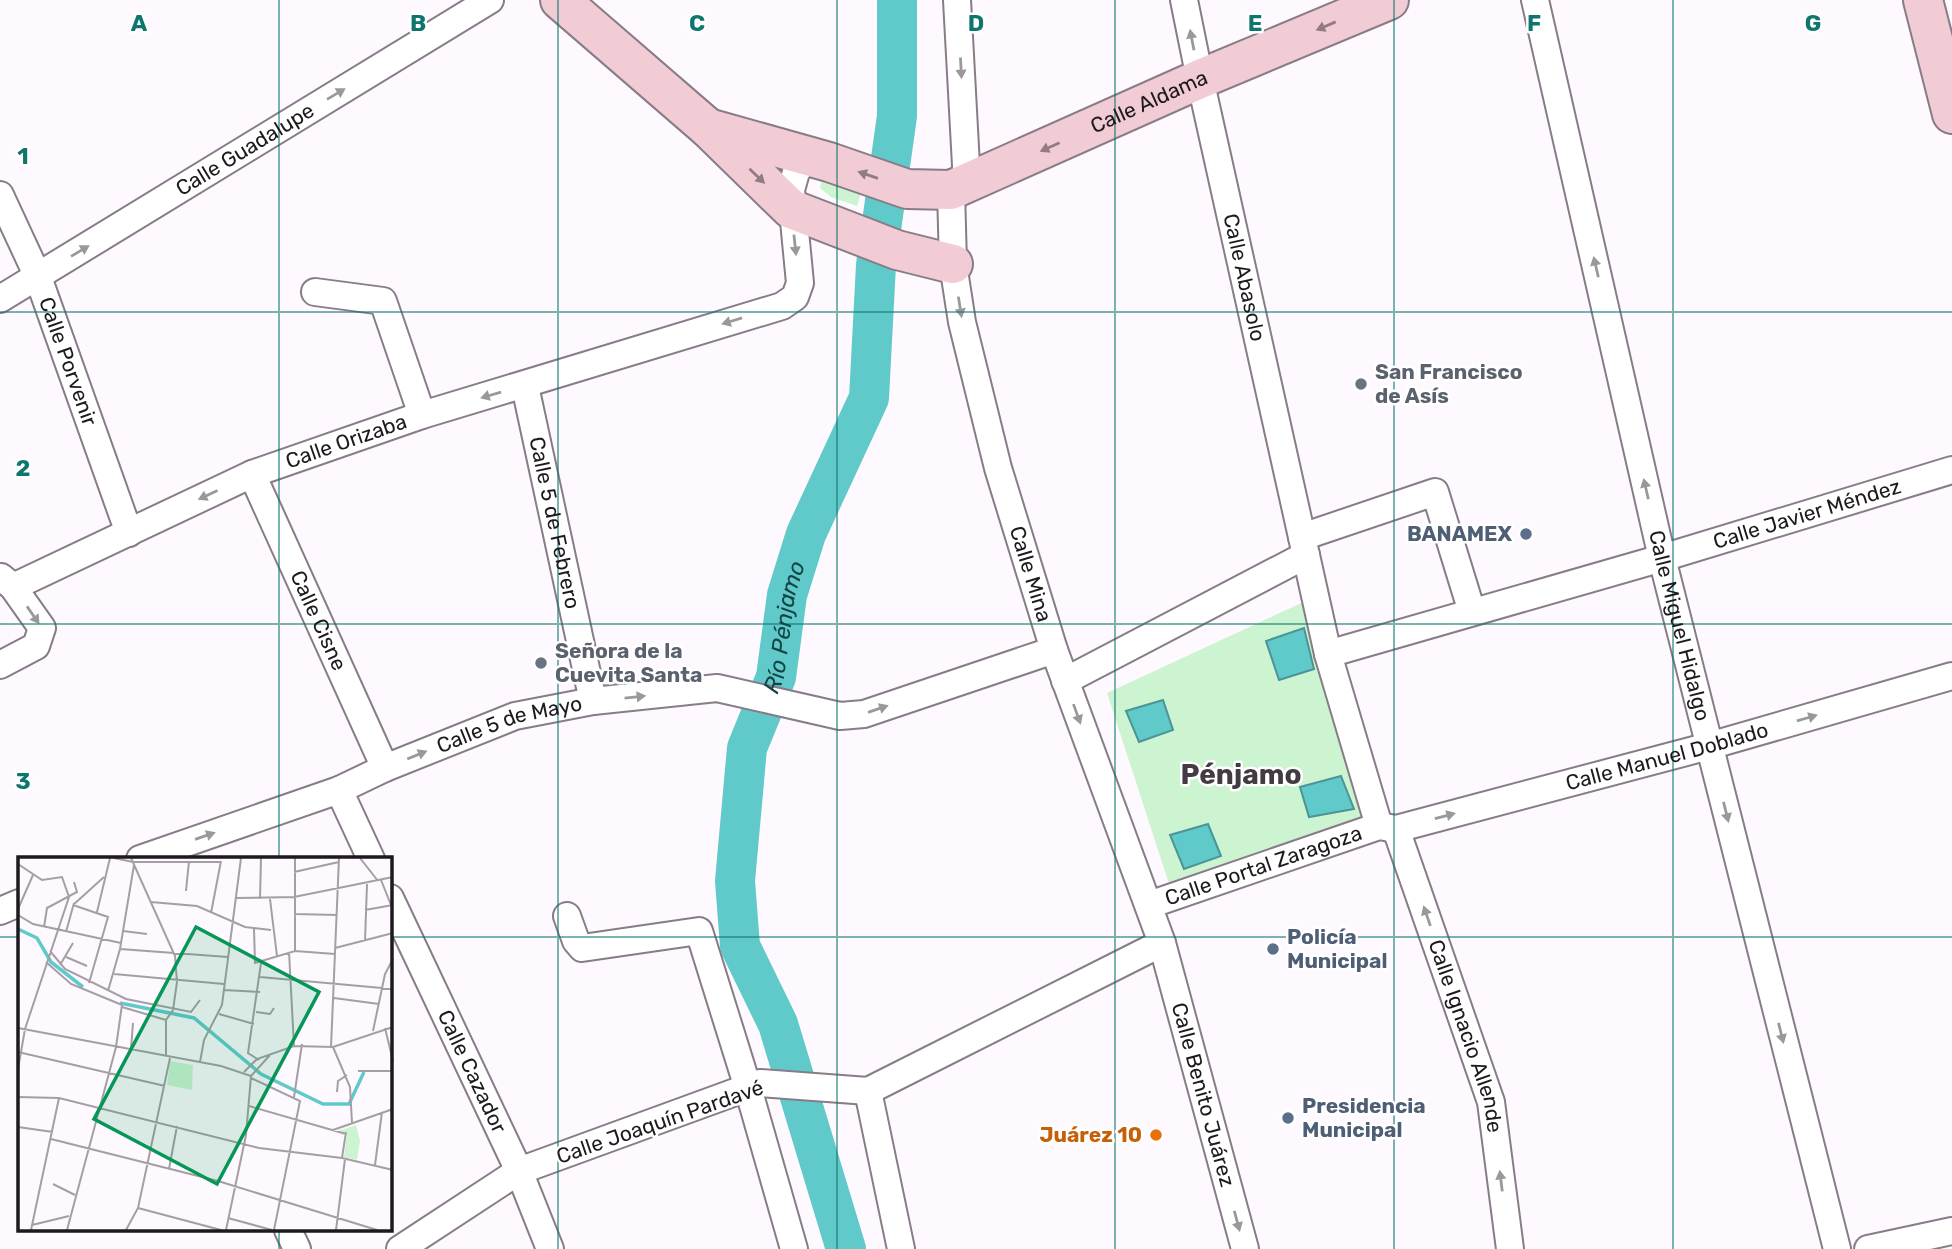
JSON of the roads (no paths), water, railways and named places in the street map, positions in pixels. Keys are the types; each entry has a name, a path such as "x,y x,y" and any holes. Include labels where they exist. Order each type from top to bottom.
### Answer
{"street":[{"name":"Calle Guadalupe","path":"0,299 490,0"},
{"path":"560,0 708,128 791,209 897,250 953,264"},
{"name":"Calle Mina","path":"957,0 959,187 953,264 962,322 998,468 1054,649 1161,943"},
{"name":"Calle Abasolo","path":"1185,0 1200,79 1328,654"},
{"name":"Calle Aldama","path":"708,128 907,188 959,187 1200,79 1389,0"},
{"name":"Calle Miguel Hidalgo","path":"1535,0 1662,558 1837,1249"},
{"path":"1923,0 1952,114"},
{"path":"791,209 791,190 796,172 818,160"},
{"name":"Calle Porvenir","path":"0,195 38,277 129,533"},
{"name":"Calle Orizaba","path":"0,665 36,646 42,628 7,581 129,533 252,474 422,415 782,306 795,297 800,283 791,209"},
{"path":"315,292 383,301 422,415"},
{"name":"Calle 5 de Febrero","path":"525,386 593,701"},
{"name":"Calle Javier Méndez","path":"1328,654 1662,558 1952,470"},
{"name":"Calle Cisne","path":"252,474 385,768"},
{"path":"1065,681 1304,546 1435,492 1472,612"},
{"name":"Calle 5 de Mayo","path":"146,857 339,790 385,768 515,716 593,701 717,688 840,716 864,714 1054,649"},
{"name":"Calle Ignacio Allende","path":"1328,654 1388,827 1492,1102 1510,1249"},
{"name":"Calle Manuel Doblado","path":"1388,827 1709,746 1952,676"},
{"path":"339,790 370,857"},
{"name":"Calle Portal Zaragoza","path":"1149,905 1388,827"},
{"name":"Calle Cazador","path":"392,902 519,1171 550,1249"},
{"path":"0,911 18,903"},
{"path":"567,916 576,941 582,948 699,931 754,1085 794,1249"},
{"path":"901,1249 868,1091 1161,943"},
{"name":"Calle Benito Juárez","path":"1161,943 1245,1249"},
{"name":"Calle Joaquín Pardavé","path":"400,1249 519,1171 754,1085 810,1085 868,1091"},
{"path":"1868,1249 1952,1231"},
{"path":"289,1232 297,1249"}],"water":[{"path":"1304,628 1314,669 1279,680 1266,641"},
{"path":"1163,700 1173,730 1139,742 1126,711"},
{"path":"1341,776 1354,809 1309,817 1300,787"},
{"path":"1208,824 1221,856 1184,869 1170,835"}],"waterway":[{"name":"Río Pénjamo","path":"846,1249 778,1024 740,946 735,881 747,748 776,677 787,595 806,534 869,398 876,265 897,116 897,0"}],"place":[{"name":"San Francisco de Asís","path":"1361,384"},
{"name":"BANAMEX","path":"1526,534"},
{"name":"Señora de la Cuevita Santa","path":"541,663"},
{"name":"Policía Municipal","path":"1273,949"},
{"name":"Presidencia Municipal","path":"1288,1118"},
{"name":"Juárez 10","path":"1156,1135"}],"district":[{"name":"Pénjamo","path":"1241,774"}]}
